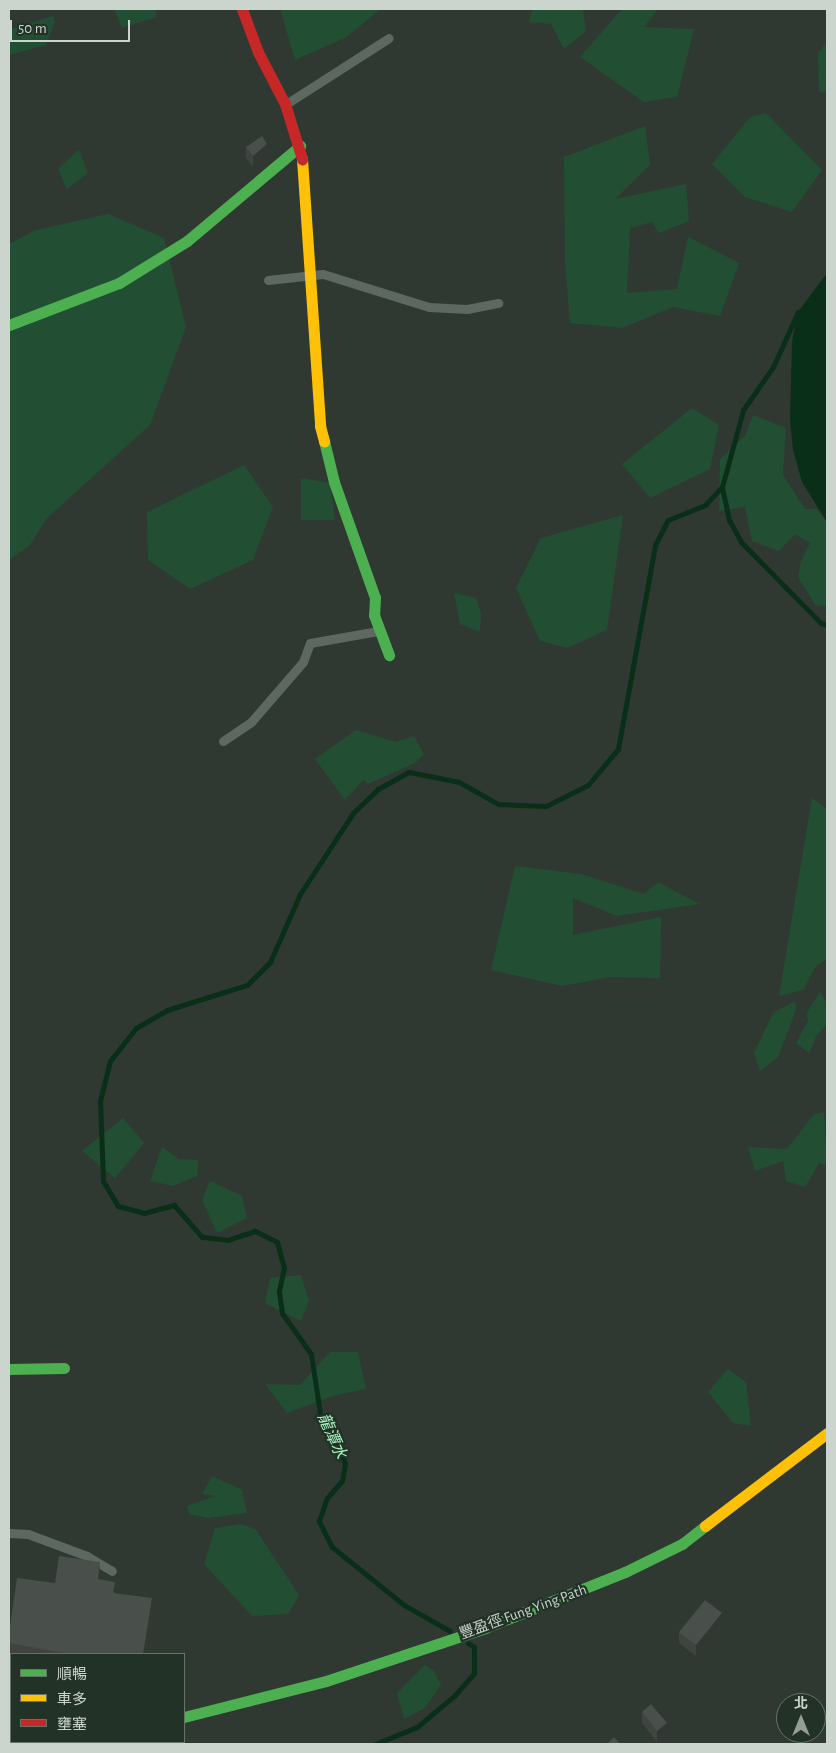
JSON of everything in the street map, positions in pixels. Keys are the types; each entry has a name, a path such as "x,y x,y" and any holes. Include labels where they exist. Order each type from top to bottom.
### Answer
{"street":[{"path":"242,9 258,52 286,104 300,146 320,426 334,482 375,598 374,615 388,656"},
{"path":"9,325 119,283 213,222 300,146"},
{"path":"9,1369 64,1368"},
{"name":"豐盈徑 Fung Ying Path","path":"185,1717 262,1700 445,1642 569,1597 682,1544 827,1433"}],"lane":[{"path":"286,104 389,38"},
{"path":"268,280 310,273 323,274 429,307 467,309 498,303"},
{"path":"223,741 251,722 302,662 310,643 380,630"},
{"path":"9,1533 28,1534 87,1556 112,1571"}],"shaded area":[{"path":"114,9 156,9 156,17 122,28"},
{"path":"280,9 381,9 345,38 295,60"},
{"path":"532,9 583,9 586,31 564,49 551,24 529,22"},
{"path":"622,9 658,9 644,27 694,29 677,97 644,102 580,57"},
{"path":"53,16 55,22 46,45 9,55 9,30"},
{"path":"827,42 827,91 819,92 818,53"},
{"path":"766,113 822,170 792,212 745,197 712,164 750,117"},
{"path":"645,126 650,165 615,199 686,184 689,221 659,233 652,222 630,228 627,293 677,289 688,237 739,263 720,316 673,307 622,328 570,323 565,263 564,157"},
{"path":"79,149 88,173 67,189 58,169"},
{"path":"108,214 164,238 186,327 150,425 47,518 30,545 9,560 9,244 36,230"},
{"path":"827,273 827,522 802,482 793,450 790,419 792,341 798,312"},
{"path":"692,408 719,425 710,469 650,498 622,464"},
{"path":"753,415 786,428 783,475 805,509 816,509 827,522 827,605 816,606 798,577 801,561 810,543 795,534 779,551 752,541 745,507 719,511 720,459 745,436"},
{"path":"244,465 273,507 253,560 190,589 148,560 147,512"},
{"path":"301,478 330,483 335,520 301,520"},
{"path":"623,515 607,630 567,648 540,641 516,588 541,538"},
{"path":"454,593 476,598 481,614 480,632 460,624"},
{"path":"356,730 395,742 414,736 424,754 415,763 368,784 363,780 345,800 315,759"},
{"path":"812,798 827,809 827,959 816,966 803,990 779,996"},
{"path":"515,866 581,874 644,894 658,882 699,904 617,916 573,898 573,935 661,917 660,978 610,977 562,986 491,970"},
{"path":"820,992 827,1004 827,1024 817,1035 809,1053 796,1043 808,1021 807,1012"},
{"path":"795,1001 796,1010 778,1057 760,1071 754,1053 773,1013"},
{"path":"824,1112 827,1165 819,1163 805,1187 786,1181 783,1161 755,1171 748,1147 787,1149 814,1114"},
{"path":"123,1118 144,1143 115,1178 82,1151"},
{"path":"162,1147 179,1159 198,1160 197,1176 173,1186 150,1181"},
{"path":"210,1181 242,1196 247,1218 217,1233 202,1200"},
{"path":"301,1275 309,1301 301,1321 265,1303 270,1278"},
{"path":"330,1352 358,1352 366,1389 336,1395 287,1413 265,1384 300,1385"},
{"path":"728,1369 746,1382 751,1426 733,1423 708,1392"},
{"path":"212,1476 242,1490 247,1513 209,1518 189,1514 187,1506 215,1496 202,1494"},
{"path":"242,1524 256,1530 299,1595 288,1614 252,1616 204,1564 215,1528"},
{"path":"425,1665 434,1671 441,1685 425,1708 404,1719 397,1693"}],"building":[{"path":"262,136 267,144 253,156 246,147"},
{"path":"59,1556 100,1562 98,1579 115,1582 113,1593 152,1598 143,1653 64,1653 9,1643 17,1578 55,1583"},
{"path":"705,1600 722,1613 696,1645 679,1632"},
{"path":"651,1704 667,1723 657,1731 642,1712"},
{"path":"614,1737 620,1744 607,1744"}],"waterway":[{"path":"450,1631 404,1605 332,1547 319,1521 327,1498 342,1481 345,1464 337,1440 321,1420 311,1354 282,1313 279,1291 284,1268 277,1242 255,1231 228,1240 202,1237 174,1205 144,1213 118,1206 103,1181 100,1101 110,1061 136,1028 167,1010 247,985 270,962 300,894 353,813 378,789 409,772 459,782 498,804 546,806 588,785 618,749 655,545 668,520 705,505 722,487 743,410 773,367 798,312 803,310"},
{"path":"722,487 729,520 741,542 821,623 827,625"},
{"name":"龍潭水","path":"375,1744 417,1727 455,1695 474,1673 474,1647 468,1643"}],"traffic: fast":[{"path":"9,325 119,283 187,241 300,146"},
{"path":"324,441 334,482 375,598 374,615 389,655"},
{"path":"9,1369 64,1368"},
{"path":"185,1717 326,1681 485,1628 625,1572 682,1544 705,1526"}],"traffic: slow":[{"path":"302,159 320,426 324,441"},
{"path":"705,1526 827,1433"}],"traffic: jam":[{"path":"242,9 258,52 285,104 302,159"}]}
